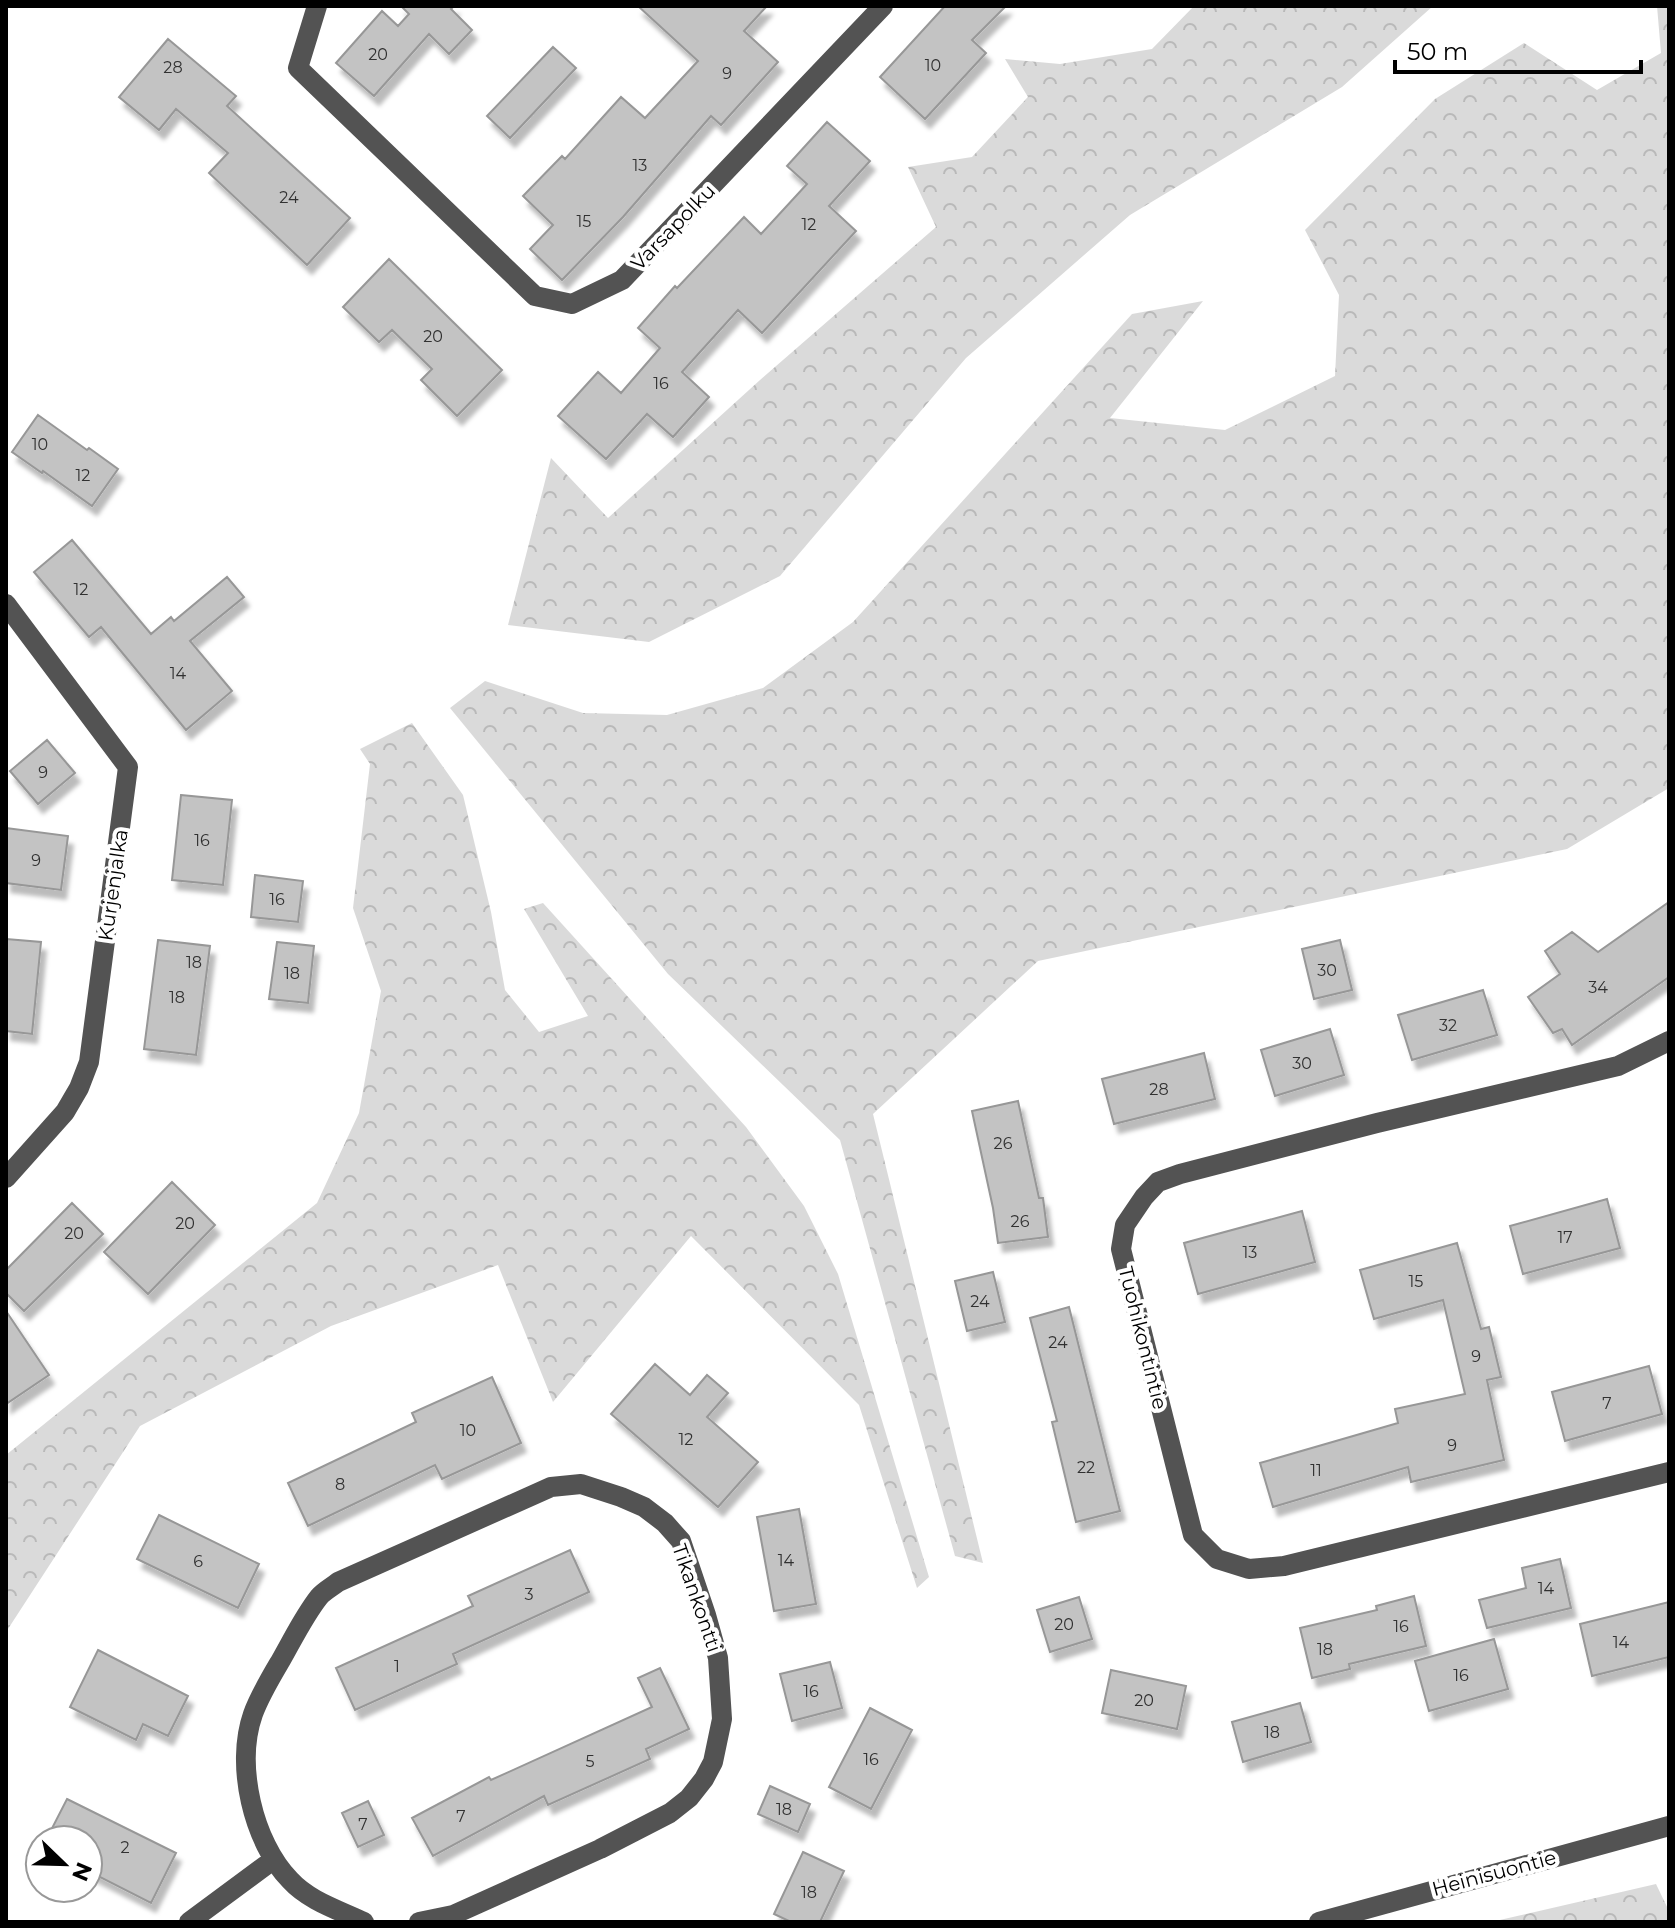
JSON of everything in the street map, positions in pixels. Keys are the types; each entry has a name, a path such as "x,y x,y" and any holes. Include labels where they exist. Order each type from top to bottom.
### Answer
{"street":[{"name":"Varsapolku","path":"317,6 298,68 535,296 572,304 622,280 883,6"},
{"name":"Kurjenjalka","path":"6,604 128,767 89,1062 65,1112 6,1178"},
{"name":"Tuohikontintie","path":"1669,1041 1618,1066 1377,1123 1158,1182 1132,1212 1125,1225 1121,1249 1193,1535 1217,1559 1249,1569 1284,1566 1669,1472"},
{"name":"Tikankontti","path":"364,1922 313,1898 291,1882 273,1860 255,1819 249,1791 246,1753 252,1715 320,1595 338,1582 551,1487 581,1484 644,1507 665,1523 681,1541 718,1658 722,1719 713,1762 704,1779 689,1798 656,1821 453,1915 419,1922"},
{"name":"Heinisuontie","path":"1319,1922 1669,1826"},
{"path":"189,1922 273,1860"}],"green space":[{"path":"1194,6 1433,6 1342,87 1130,215 966,358 780,576 649,642 508,625 551,458 608,518 936,227 908,167 972,157 1028,97 1005,59 1060,64 1152,49"},
{"path":"1657,6 1669,6 1669,788 1567,849 1038,961 873,1114 983,1563 955,1556 840,1140 668,974 450,708 485,681 583,713 667,715 763,688 853,622 1132,314 1203,301 1110,418 1225,430 1335,376 1339,295 1305,230 1435,99 1524,43 1597,90 1661,53"},
{"path":"412,723 463,795 491,912 505,990 539,1032 588,1016 524,909 543,903 746,1127 804,1206 838,1274 929,1577 917,1588 859,1405 691,1236 553,1402 498,1265 331,1326 140,1426 6,1632 6,1455 317,1203 359,1113 381,991 353,908 370,764 360,749"},
{"path":"1656,1884 1669,1911 1669,1922 1491,1922"}],"building":[{"path":"401,6 454,6 451,9 472,30 449,54 429,34 374,96 336,63 382,11 398,26 409,14"},
{"path":"638,6 767,6 744,31 778,62 721,125 711,116 623,217 562,280 530,249 553,225 523,196 562,156 565,159 621,97 645,118 698,61"},
{"path":"945,6 1006,6 972,40 986,53 925,119 880,77"},
{"path":"168,39 236,96 227,106 350,218 307,265 209,173 228,153 176,109 159,130 119,97"},
{"path":"553,47 576,68 510,138 487,116"},
{"path":"827,122 870,161 829,206 856,231 762,333 738,310 682,372 709,397 673,437 647,414 606,459 558,416 598,372 621,393 660,348 638,328 744,217 761,234 807,184 787,166"},
{"path":"389,259 502,370 457,416 421,380 432,369 392,330 379,342 343,307"},
{"path":"38,415 118,469 92,506 12,452"},
{"path":"72,540 151,634 171,617 174,621 227,577 244,597 190,641 232,691 186,730 101,627 89,637 34,572"},
{"path":"47,740 75,773 38,804 10,771"},
{"path":"181,795 232,800 223,885 172,880"},
{"path":"6,828 68,836 61,890 6,883"},
{"path":"255,875 303,881 298,922 251,917"},
{"path":"1669,902 1669,977 1572,1045 1562,1029 1553,1033 1528,997 1560,974 1545,951 1572,932 1598,952"},
{"path":"6,939 41,942 32,1034 6,1031"},
{"path":"158,940 210,946 196,1055 144,1049"},
{"path":"1340,940 1352,990 1314,999 1302,949"},
{"path":"277,942 314,946 308,1003 269,999"},
{"path":"1483,990 1497,1035 1412,1060 1398,1015"},
{"path":"1330,1029 1344,1075 1275,1096 1261,1050"},
{"path":"1204,1053 1215,1099 1114,1124 1102,1079"},
{"path":"1018,1101 1039,1198 1043,1198 1048,1237 998,1243 972,1111"},
{"path":"172,1182 215,1225 148,1294 104,1252"},
{"path":"1607,1199 1620,1248 1523,1274 1510,1226"},
{"path":"72,1203 103,1234 24,1311 6,1293 6,1270"},
{"path":"1302,1211 1315,1262 1198,1294 1184,1243"},
{"path":"1457,1243 1481,1329 1489,1327 1501,1377 1487,1380 1504,1460 1411,1482 1408,1467 1273,1507 1260,1463 1398,1423 1395,1409 1465,1394 1443,1300 1374,1319 1360,1270"},
{"path":"993,1272 1005,1322 967,1331 955,1281"},
{"path":"1069,1307 1120,1511 1076,1522 1052,1422 1057,1421 1030,1318"},
{"path":"6,1311 49,1375 6,1404"},
{"path":"655,1364 690,1395 707,1375 728,1393 707,1417 758,1462 718,1507 611,1414"},
{"path":"1649,1366 1662,1414 1565,1441 1552,1392"},
{"path":"492,1377 521,1443 442,1479 435,1465 308,1526 288,1483 416,1422 412,1413"},
{"path":"799,1509 816,1604 774,1611 757,1517"},
{"path":"159,1515 259,1564 238,1608 137,1559"},
{"path":"570,1550 589,1592 453,1654 457,1664 355,1710 336,1668 473,1606 468,1596"},
{"path":"1560,1559 1571,1608 1487,1628 1479,1600 1526,1588 1522,1568"},
{"path":"1414,1596 1426,1646 1349,1664 1350,1669 1312,1678 1300,1628 1377,1610 1376,1606"},
{"path":"1079,1597 1092,1639 1050,1652 1037,1610"},
{"path":"1669,1602 1669,1657 1592,1676 1580,1624"},
{"path":"1494,1639 1508,1689 1429,1711 1415,1661"},
{"path":"98,1650 188,1696 168,1736 143,1724 136,1740 70,1707"},
{"path":"830,1662 842,1708 792,1721 780,1674"},
{"path":"660,1668 689,1729 646,1749 650,1759 548,1805 544,1796 433,1856 412,1818 489,1777 491,1780 652,1707 638,1678"},
{"path":"1111,1670 1186,1686 1177,1729 1102,1713"},
{"path":"1300,1703 1311,1742 1243,1762 1232,1722"},
{"path":"870,1708 912,1730 871,1809 829,1787"},
{"path":"770,1786 810,1804 798,1832 758,1814"},
{"path":"67,1799 176,1853 151,1903 104,1879 104,1824 54,1824"},
{"path":"368,1801 384,1835 358,1847 342,1813"},
{"path":"803,1852 844,1871 820,1922 791,1922 774,1914"}]}
